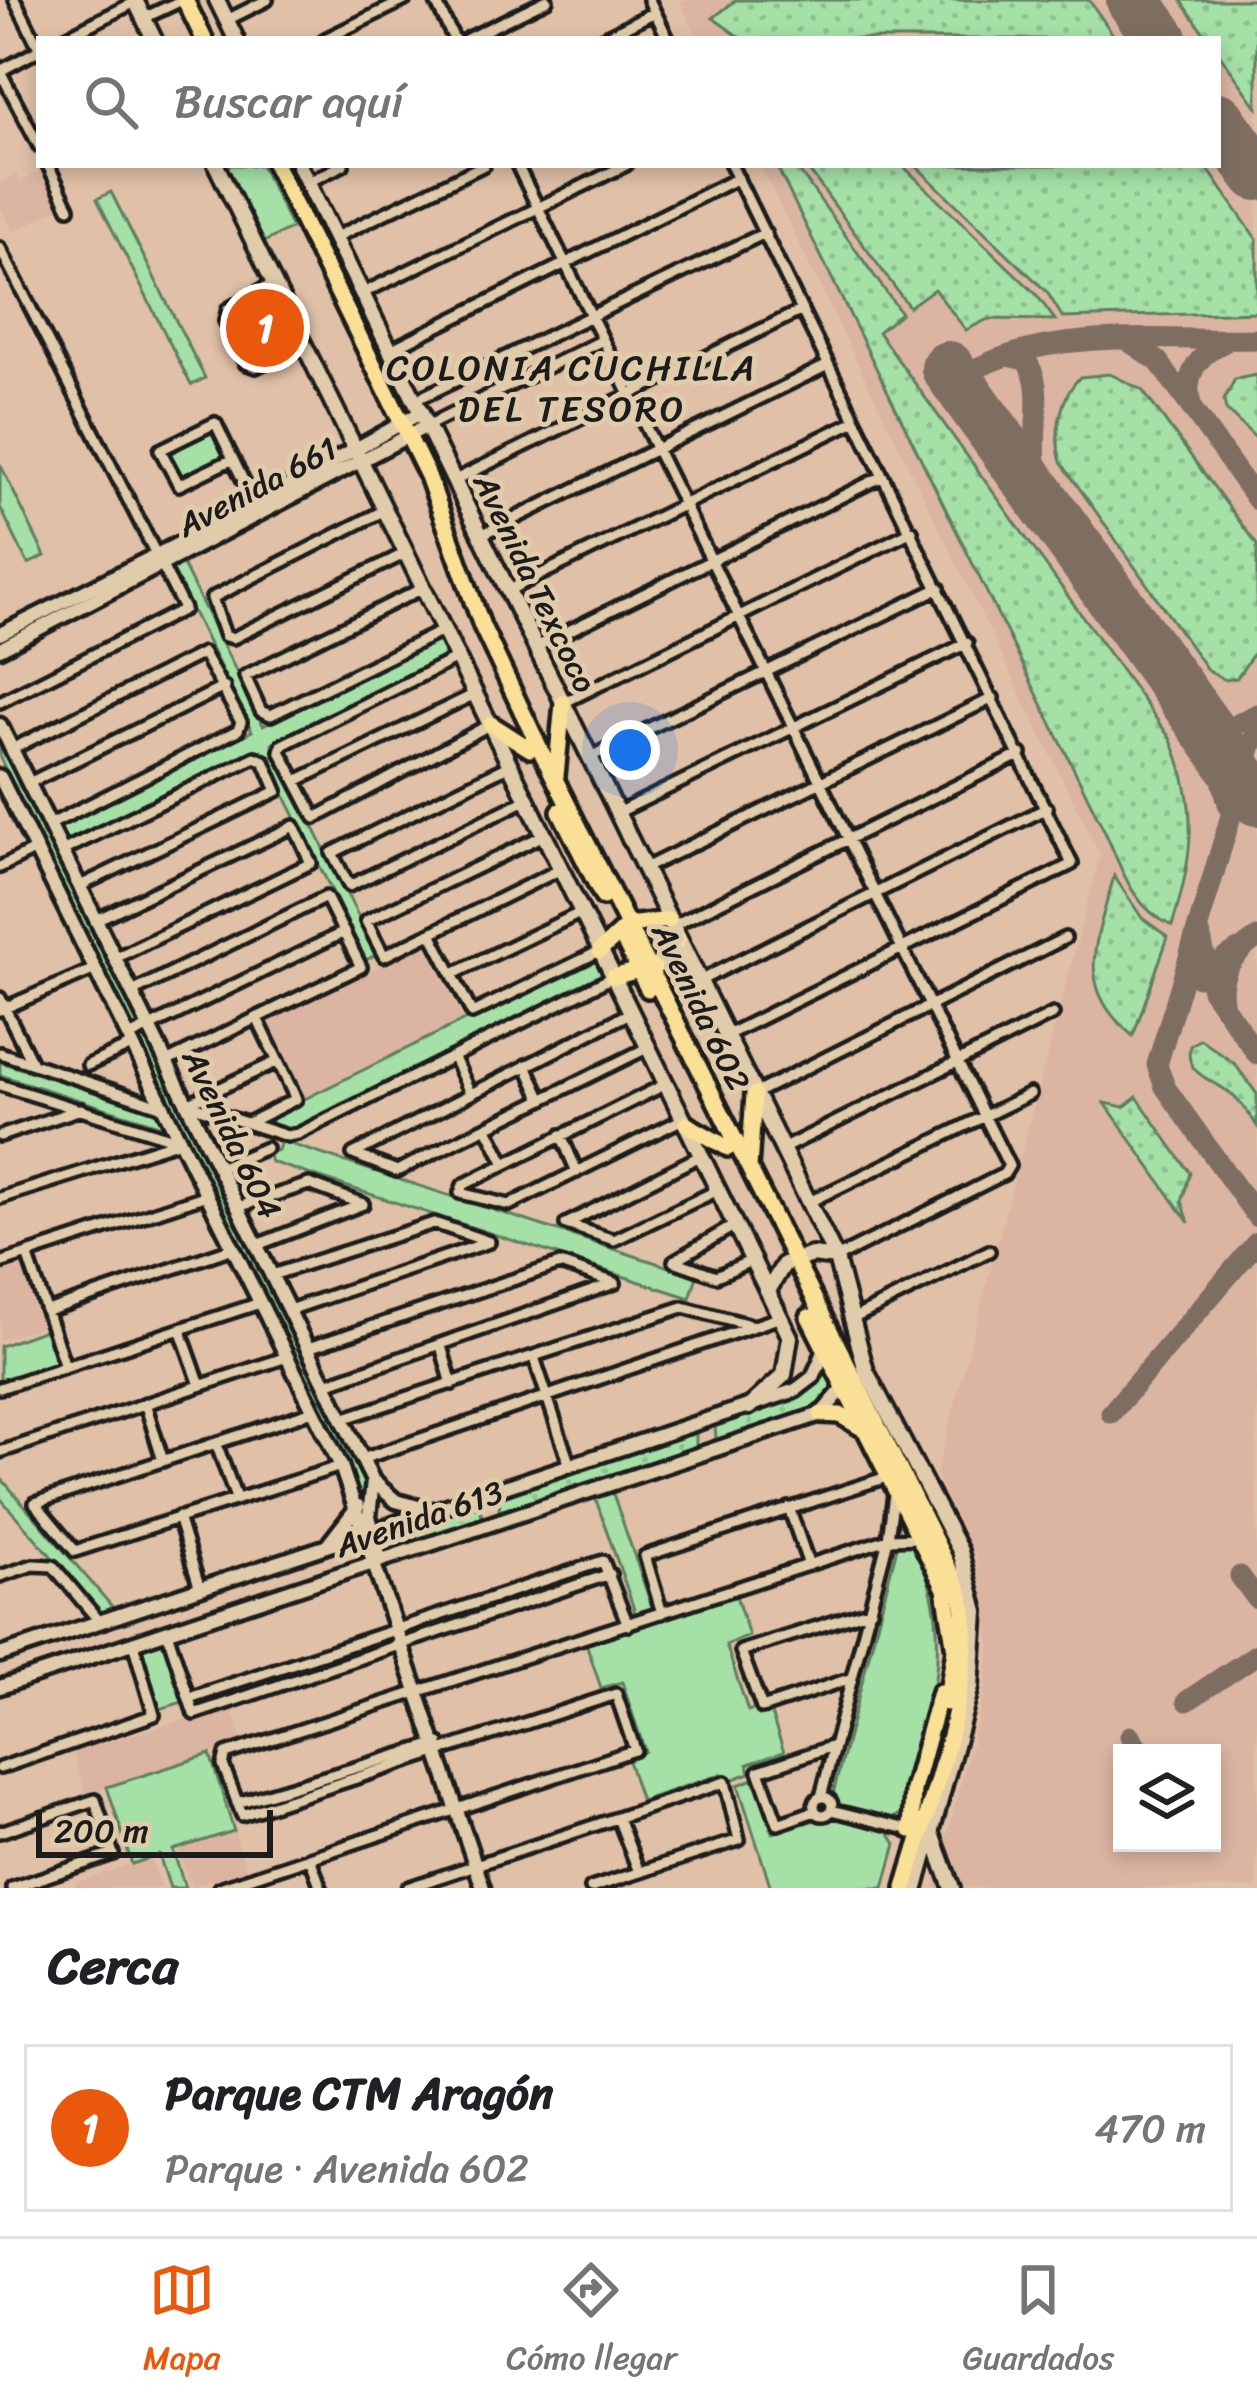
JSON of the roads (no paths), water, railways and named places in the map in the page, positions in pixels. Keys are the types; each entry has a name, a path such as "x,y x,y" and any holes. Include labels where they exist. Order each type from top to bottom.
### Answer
{"main road":[{"path":"137,0 153,36"},
{"path":"184,0 202,36"},
{"path":"195,0 213,36"},
{"path":"217,0 235,36"},
{"name":"Avenida 602","path":"217,168 782,1317 790,1337 789,1363 773,1388 749,1407"},
{"name":"Avenida 602","path":"271,168 401,431 472,627 748,1171 825,1350 848,1382 949,1599 955,1650 913,1790 911,1830 896,1888"},
{"name":"Avenida 602","path":"272,168 289,193 401,431 482,626 623,927"},
{"path":"289,193 294,168"},
{"name":"Avenida Texcoco","path":"297,168 425,411 562,703 836,1258 860,1354 960,1552 976,1611 974,1672 916,1888"},
{"path":"556,779 562,703"},
{"path":"491,724 530,749"},
{"path":"600,951 623,927 673,928 669,956 645,971 613,977"},
{"name":"Avenida 602","path":"645,971 728,1148 848,1382 951,1568 968,1626 965,1670 905,1888"},
{"path":"748,1171 754,1094"},
{"path":"684,1122 728,1148"},
{"path":"768,1291 788,1262 836,1258"},
{"path":"820,1414 840,1415 868,1431"},
{"path":"931,1831 952,1888"}],"street":[{"path":"0,8 15,0 36,43"},
{"path":"68,36 137,0"},
{"path":"144,18 184,0"},
{"path":"227,20 267,0"},
{"path":"331,36 405,0"},
{"path":"435,0 453,36"},
{"path":"473,36 547,0"},
{"path":"650,0 667,36"},
{"path":"607,36 655,12"},
{"path":"36,51 0,71 36,140"},
{"path":"50,168 68,208"},
{"path":"308,182 337,168"},
{"path":"336,237 478,168"},
{"path":"518,168 1009,1170 836,1258"},
{"path":"363,293 620,168"},
{"path":"727,1035 1072,864 733,168"},
{"path":"392,349 738,178"},
{"path":"425,411 592,317 765,232"},
{"path":"0,248 184,609 0,702"},
{"path":"274,284 228,309 225,321 245,363 256,367 304,343"},
{"path":"455,480 802,310"},
{"name":"Avenida 661","path":"0,634 160,560 359,457 425,411 603,340"},
{"path":"482,535 827,364"},
{"path":"233,459 179,485 160,450 210,421 233,459 255,505"},
{"path":"509,590 855,422"},
{"name":"Avenida 661","path":"0,649 255,505 359,457"},
{"path":"536,646 884,476"},
{"path":"385,510 211,600 228,639 406,553"},
{"path":"562,703 912,531"},
{"path":"423,588 245,676 266,715 444,630"},
{"path":"590,757 939,588"},
{"path":"617,813 967,643"},
{"path":"12,749 205,653 224,687 241,727 50,825"},
{"path":"458,658 280,747 314,818 491,724"},
{"path":"29,784 224,687"},
{"path":"296,782 477,693"},
{"path":"645,868 993,698"},
{"name":"Avenida 604","path":"0,725 374,1481 368,1534"},
{"path":"673,928 1021,754"},
{"path":"62,851 260,757 277,790 80,886"},
{"path":"510,765 332,853 349,886 526,800"},
{"name":"Avenida 604","path":"0,777 341,1466 368,1534 483,1888"},
{"path":"699,981 1048,808"},
{"path":"97,920 294,826 311,863 115,958"},
{"path":"544,835 366,921 384,956 561,869"},
{"path":"0,867 36,849"},
{"path":"132,992 326,898 344,932 361,967 166,1062"},
{"path":"453,974 582,912"},
{"path":"88,1065 149,1027 344,932"},
{"path":"431,933 472,1013 600,951"},
{"path":"754,1094 1066,938"},
{"path":"32,1063 2,1005 95,969"},
{"path":"187,1104 298,1135 613,977"},
{"path":"630,1013 353,1154 395,1172 647,1048"},
{"path":"782,1149 1052,1014"},
{"path":"247,1124 296,1096 257,1018"},
{"path":"0,1053 163,1107"},
{"path":"454,1058 470,1093"},
{"path":"187,1104 278,1061"},
{"path":"526,1065 542,1100"},
{"path":"666,1084 460,1191 505,1206 684,1122"},
{"path":"0,1085 180,1141"},
{"path":"809,1202 1030,1094"},
{"path":"0,1136 81,1109"},
{"path":"488,1130 505,1164"},
{"path":"561,1135 578,1172"},
{"path":"0,1198 180,1141"},
{"path":"219,1168 266,1148"},
{"path":"700,1156 566,1224 613,1240 718,1190"},
{"path":"238,1208 309,1184 363,1204 257,1244"},
{"path":"0,1263 207,1195"},
{"path":"272,1275 438,1223 488,1242 289,1310"},
{"path":"735,1226 675,1256 677,1264 716,1276 753,1260"},
{"path":"46,1311 233,1249"},
{"path":"854,1318 988,1251"},
{"path":"27,1254 65,1366"},
{"path":"244,1269 264,1260"},
{"path":"308,1348 562,1264 615,1283 326,1384"},
{"path":"0,1388 260,1304"},
{"path":"342,1419 688,1306 755,1327"},
{"path":"362,1459 782,1317"},
{"path":"180,1330 200,1385"},
{"path":"441,1346 452,1384"},
{"name":"Avenida 613","path":"0,1657 749,1407 806,1384 825,1350"},
{"path":"848,1382 860,1354"},
{"path":"0,1452 287,1357"},
{"path":"534,1357 570,1466"},
{"name":"Avenida 613","path":"4,1686 377,1566 493,1522 820,1414 848,1382"},
{"path":"145,1403 163,1461"},
{"path":"314,1411 35,1503 76,1551 341,1466"},
{"path":"700,1424 708,1450"},
{"path":"216,1443 236,1498"},
{"path":"662,1613 644,1558 789,1508 893,1479 888,1539 815,1811"},
{"path":"374,1481 396,1502 434,1511"},
{"path":"482,1495 493,1522"},
{"path":"325,1548 355,1507 370,1505"},
{"path":"789,1508 809,1565"},
{"path":"178,1517 200,1589"},
{"path":"438,1748 242,1815 223,1758 888,1539 924,1539"},
{"path":"189,1698 605,1561 628,1625"},
{"path":"0,1576 45,1563 100,1622"},
{"path":"167,1632 194,1714 610,1574"},
{"path":"244,1575 253,1604"},
{"path":"852,1678 762,1708 741,1651 871,1610"},
{"path":"0,1768 154,1715 134,1643"},
{"path":"0,1657 4,1686"},
{"path":"219,1888 635,1750 616,1694 237,1803"},
{"path":"833,1746 759,1771 778,1823 831,1810 911,1830"},
{"path":"407,1888 724,1783 741,1838 591,1888"},
{"path":"821,1797 831,1802 831,1810"},
{"path":"0,1832 95,1800 113,1854 12,1888"},
{"path":"619,1818 639,1872"},
{"path":"310,1858 321,1888"}],"place":[{"name":"Parque CTM Aragón","path":"265,328"}],"district":[{"name":"COLONIA CUCHILLA DEL TESORO","path":"572,388"}]}
